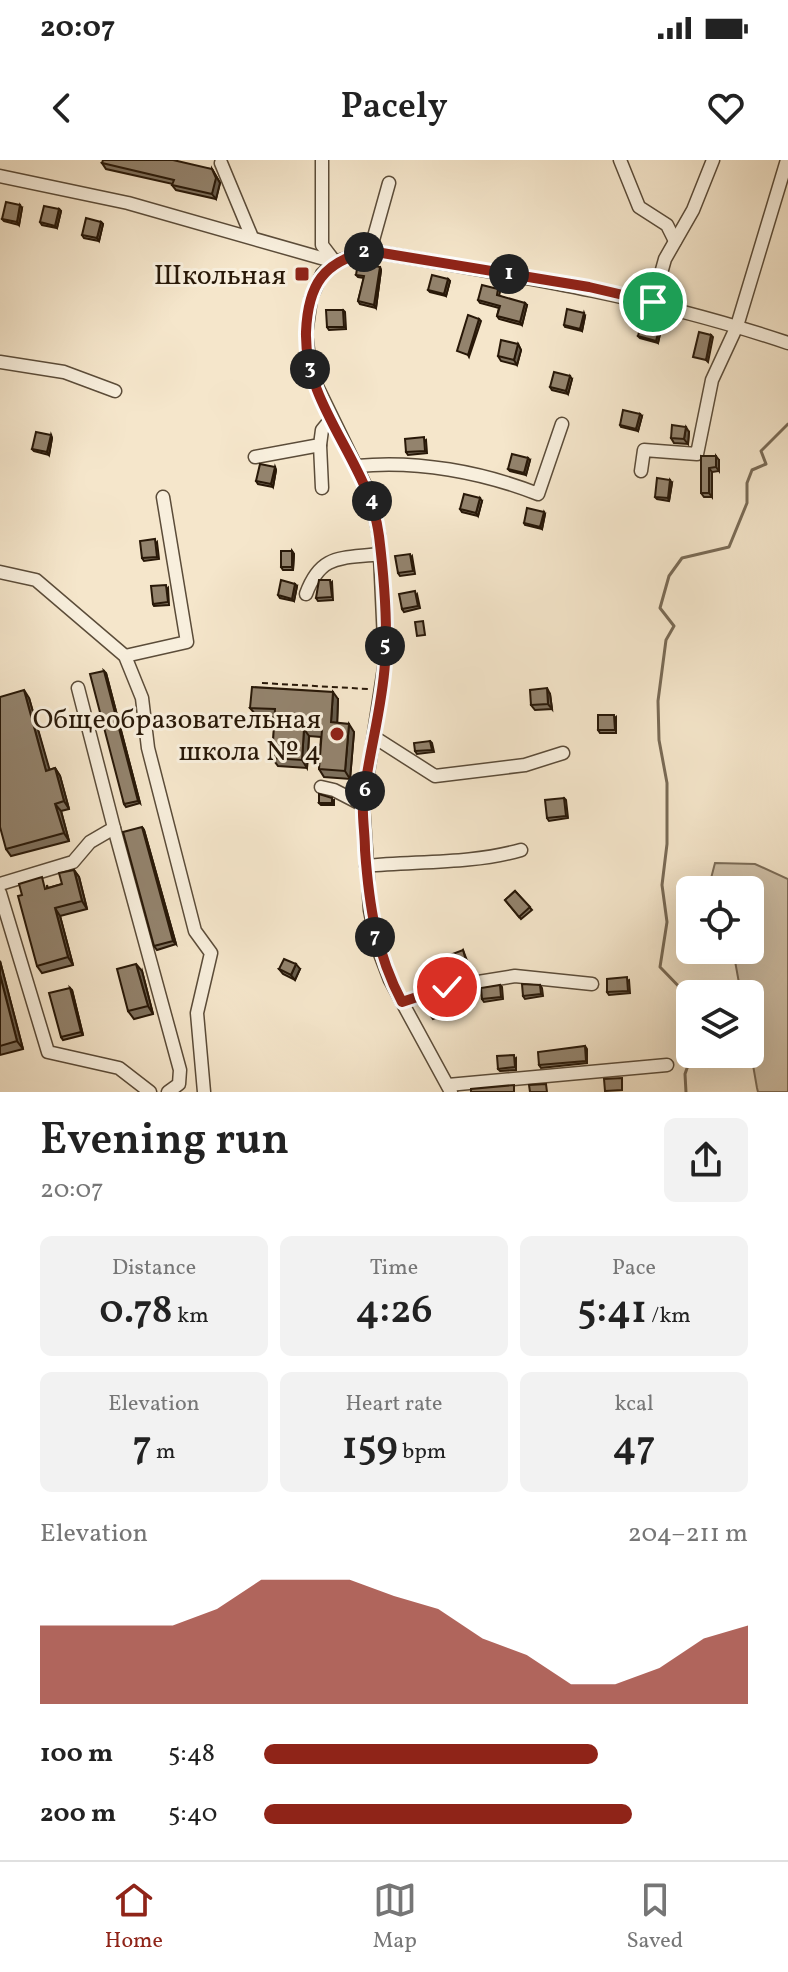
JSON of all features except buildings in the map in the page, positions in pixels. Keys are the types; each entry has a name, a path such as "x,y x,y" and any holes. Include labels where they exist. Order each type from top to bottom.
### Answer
{"street":[{"path":"322,160 322,245 335,262"},
{"path":"620,160 639,207 667,225 675,241"},
{"path":"653,302 665,259 693,210 713,160"},
{"path":"641,471 644,450 697,454 712,380 737,326 787,160"},
{"path":"221,163 251,235"},
{"path":"2,178 128,203 251,235 335,262"},
{"path":"370,251 389,183"},
{"path":"667,1065 450,1089 402,1002 377,946 366,866 363,805 385,662 380,554 371,497 311,374 306,334 311,298 322,274 335,262 370,251 589,287 653,302 788,343"},
{"path":"0,362 64,372 115,391"},
{"path":"322,488 320,445 322,430 331,419"},
{"path":"357,466 387,463 443,469 509,483 538,494 562,424"},
{"path":"255,457 320,445"},
{"path":"125,656 187,642 163,497"},
{"path":"306,594 314,571 329,560 380,554"},
{"path":"0,572 36,580 125,656 142,698 148,748 195,931 211,953 210,972 197,1013 204,1092"},
{"path":"78,688 180,1070 179,1084 168,1092"},
{"path":"374,737 435,776 525,765 563,753"},
{"path":"321,787 363,805"},
{"path":"0,884 73,862 90,842 114,828"},
{"path":"366,866 437,859 487,859 521,850"},
{"path":"0,893 48,1052 119,1068 150,1092"},
{"path":"402,1002 447,987 515,976 592,984"}],"path":[{"path":"262,683 382,690"}],"shaded area":[{"path":"715,863 755,864 788,879 788,1092 758,1092 754,1068 764,1068 764,980 738,980 736,964 764,964 764,876 712,876"}],"waterway":[{"path":"676,984 660,967 667,922 662,885 667,844 667,783 659,740 658,701 666,640 674,626 660,608 669,576 682,558 729,547 747,503 747,483 752,470 766,464 761,451 788,424"},
{"path":"686,1092 687,1068"}],"place":[{"name":"Школьная","path":"302,274"},
{"name":"Общеобразовательная школа № 4","path":"337,734"}],"route":[{"path":"447,987 402,1002 377,946 370,910 363,805 385,662 379,535 371,497 311,374 306,334 311,298 322,274 335,262 370,251 589,287 653,302"}]}
